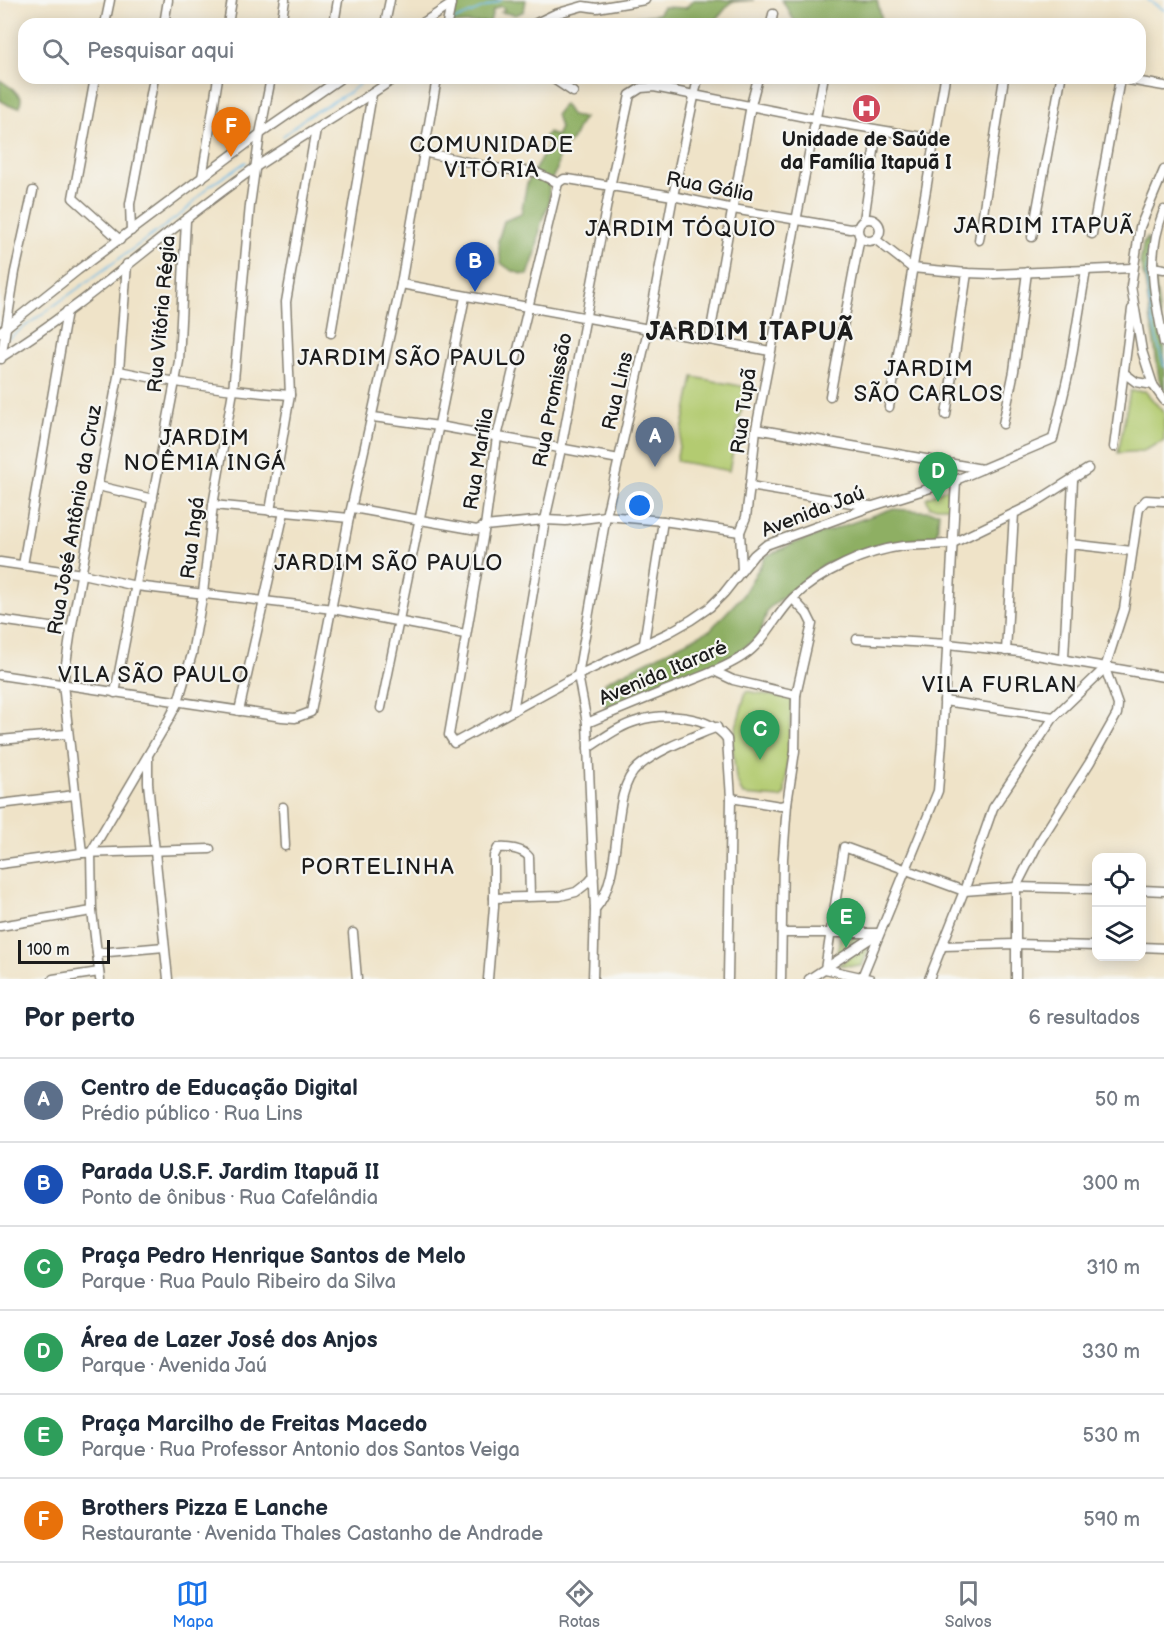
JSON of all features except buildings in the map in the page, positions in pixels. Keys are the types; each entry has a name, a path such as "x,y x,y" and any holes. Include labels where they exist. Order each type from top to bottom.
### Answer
{"street":[{"path":"106,18 110,0"},
{"path":"165,18 168,0"},
{"path":"229,18 232,0"},
{"path":"282,18 285,0"},
{"path":"335,18 338,0"},
{"path":"386,18 390,0"},
{"path":"547,18 583,6 597,8 645,0"},
{"path":"430,18 451,3"},
{"path":"448,18 451,3"},
{"path":"772,18 773,14"},
{"path":"1146,83 1164,86"},
{"path":"94,84 73,198 120,240"},
{"path":"131,231 130,204 153,84"},
{"path":"202,178 218,84"},
{"name":"Rua Ingá","path":"86,853 148,758 178,702 192,654 203,593 213,505 233,391 250,205 270,84"},
{"path":"322,92 323,84"},
{"path":"2,330 78,270 260,134 333,84"},
{"path":"0,359 256,167 386,84"},
{"path":"0,675 295,718 311,712 400,284 436,84"},
{"path":"561,84 573,92"},
{"name":"Rua Lins","path":"578,675 606,516 648,330 696,84"},
{"path":"709,340 756,84"},
{"name":"Rua Tupã","path":"742,570 740,532 746,517 756,429 822,84"},
{"path":"889,407 944,84"},
{"path":"979,240 1003,84"},
{"path":"1032,237 1060,84"},
{"path":"1092,234 1117,84"},
{"name":"Rua Promissão","path":"513,711 544,520 561,449 610,187 630,95 648,87 693,94"},
{"path":"331,333 372,94"},
{"path":"693,94 815,119 934,139"},
{"path":"270,511 290,395 286,302 316,129"},
{"path":"830,396 859,232 864,220 877,130"},
{"path":"423,152 494,168 535,172 558,183"},
{"path":"1164,170 1140,227 1131,286 1142,351 1153,385 1164,400"},
{"name":"Rua Gália","path":"558,183 564,178 673,196 859,232"},
{"name":"Rua Marília","path":"454,743 449,735 485,526 497,437 558,183"},
{"path":"0,359 2,330 33,191"},
{"path":"1164,210 1153,242 1152,267 1164,343"},
{"path":"859,232 869,241 875,239 880,232 879,225 874,219 864,220"},
{"name":"Rua Vitória Régia","path":"115,693 179,361 186,220"},
{"path":"875,239 912,268 966,273 1133,268"},
{"name":"Rua José Antônio da Cruz","path":"86,853 75,795 63,684 119,371 127,264"},
{"path":"1152,267 1164,269"},
{"name":"Avenida Jaú","path":"454,743 578,675 669,633 710,606 732,585 742,570 766,545 873,506 956,480 1053,439 1070,367 1086,270"},
{"path":"1003,424 1014,371 1027,272"},
{"path":"946,415 966,273"},
{"path":"400,284 770,351"},
{"path":"381,708 465,297"},
{"path":"1114,447 1133,299"},
{"path":"23,565 67,311"},
{"path":"119,371 175,383 233,391 290,395"},
{"path":"1124,373 1136,382 1153,385"},
{"path":"373,417 439,426 619,459"},
{"path":"756,429 982,469"},
{"name":"Avenida Itararé","path":"587,723 714,671 750,651 793,598 827,573 873,553 905,545 953,543 1031,505 1088,469"},
{"path":"825,969 866,978 879,933 938,791 956,480"},
{"path":"1064,658 1073,480"},
{"path":"98,486 153,499"},
{"path":"750,486 873,506"},
{"path":"929,979 964,891 993,808 1054,717 1105,668 1124,609 1139,508 1144,501 1154,499 1164,501"},
{"path":"213,505 350,518"},
{"path":"353,508 477,531 485,526 606,516 740,532"},
{"path":"239,711 284,512"},
{"path":"1006,651 1014,513"},
{"path":"644,643 663,521"},
{"path":"1070,544 1132,551"},
{"path":"0,562 82,574 136,586 333,609 465,634"},
{"path":"781,979 782,868 787,804 795,751 796,695 812,624 807,614 793,598"},
{"path":"0,620 71,630"},
{"path":"857,639 948,644 1064,658 1105,668 1164,677"},
{"path":"1016,979 1016,887 1038,844 1090,762 1117,714 1117,699 1105,668"},
{"path":"714,671 733,680 796,695"},
{"path":"578,675 587,723 595,909 593,979"},
{"path":"944,701 1054,717"},
{"path":"588,748 628,724 651,717 696,720 717,728 727,739 731,798 729,979"},
{"path":"595,909 607,894 625,791 633,773 639,766 662,752 717,728"},
{"path":"0,740 67,734"},
{"path":"148,758 148,783 168,979"},
{"path":"0,804 75,795"},
{"path":"731,798 780,806 787,804"},
{"path":"283,807 285,846"},
{"path":"488,979 495,850 501,847 524,851 529,857 530,896"},
{"path":"825,969 844,847 964,891 1016,887 1092,889"},
{"path":"0,864 86,853 210,849"},
{"path":"53,979 99,976 86,853"},
{"path":"494,898 560,896 576,892 590,882 594,876"},
{"path":"1146,890 1164,891"},
{"path":"0,926 92,911"},
{"path":"353,933 357,979"},
{"path":"782,933 879,933"},
{"path":"809,979 879,933"},
{"path":"943,946 1015,944 1092,946"},
{"path":"97,953 164,947"},
{"path":"1146,947 1164,948"}],"green space":[{"path":"469,0 526,0 524,11 516,15 501,12 505,9 500,6 493,10 491,18 448,18 450,5"},
{"path":"693,0 754,0 731,2 718,18 626,18 658,14 663,7 686,8"},
{"path":"782,0 877,0 882,18 792,18"},
{"path":"0,80 21,98 20,107 10,106 0,100"},
{"path":"564,104 572,116 584,118 569,144 559,147 557,169 549,184 549,203 541,223 536,252 528,275 520,274 501,263 498,241 504,221 521,214 527,183 549,145 544,138 548,132 556,136 560,128 556,114"},
{"path":"1147,238 1151,249 1164,348 1164,392 1159,378 1145,280 1140,263 1143,244"},
{"path":"693,377 746,387 729,471 676,461"},
{"path":"1130,391 1145,391 1164,413 1164,441 1143,451 1118,453"},
{"path":"948,488 949,507 930,507 926,498"},
{"path":"891,509 939,512 937,535 879,547 823,565 768,609 759,637 731,657 627,703 605,709 605,682 710,630 743,595 766,556 792,544"},
{"path":"746,691 792,699 785,793 781,798 743,795 736,779 732,742"},
{"path":"840,936 870,936 836,960"},
{"path":"871,943 862,966 838,965"}],"waterway":[{"path":"459,18 502,0"},
{"path":"1148,0 1164,10"},
{"path":"283,136 306,117 360,84"},
{"path":"9,338 184,212 208,187 246,162"},
{"path":"1153,234 1149,250 1147,283 1152,318 1164,367"}],"place":[{"name":"Unidade de Saúde da Família Itapuã I","path":"866,109"},
{"name":"Brothers Pizza E Lanche","path":"231,157"},
{"name":"Parada U.S.F. Jardim Itapuã II","path":"475,292"},
{"name":"Centro de Educação Digital","path":"655,467"},
{"name":"Área de Lazer José dos Anjos","path":"938,502"},
{"name":"Praça Pedro Henrique Santos de Melo","path":"760,760"},
{"name":"Praça Marcilho de Freitas Macedo","path":"846,948"}],"district":[{"name":"COMUNIDADE VITÓRIA","path":"492,158"},
{"name":"JARDIM ITAPUÃ","path":"1044,226"},
{"name":"JARDIM TÓQUIO","path":"681,229"},
{"name":"JARDIM ITAPUÃ","path":"750,332"},
{"name":"JARDIM SÃO PAULO","path":"412,358"},
{"name":"JARDIM SÃO CARLOS","path":"929,382"},
{"name":"JARDIM NOÊMIA INGÁ","path":"205,450"},
{"name":"JARDIM SÃO PAULO","path":"389,563"},
{"name":"VILA SÃO PAULO","path":"154,675"},
{"name":"VILA FURLAN","path":"1000,685"},
{"name":"PORTELINHA","path":"378,867"}]}
